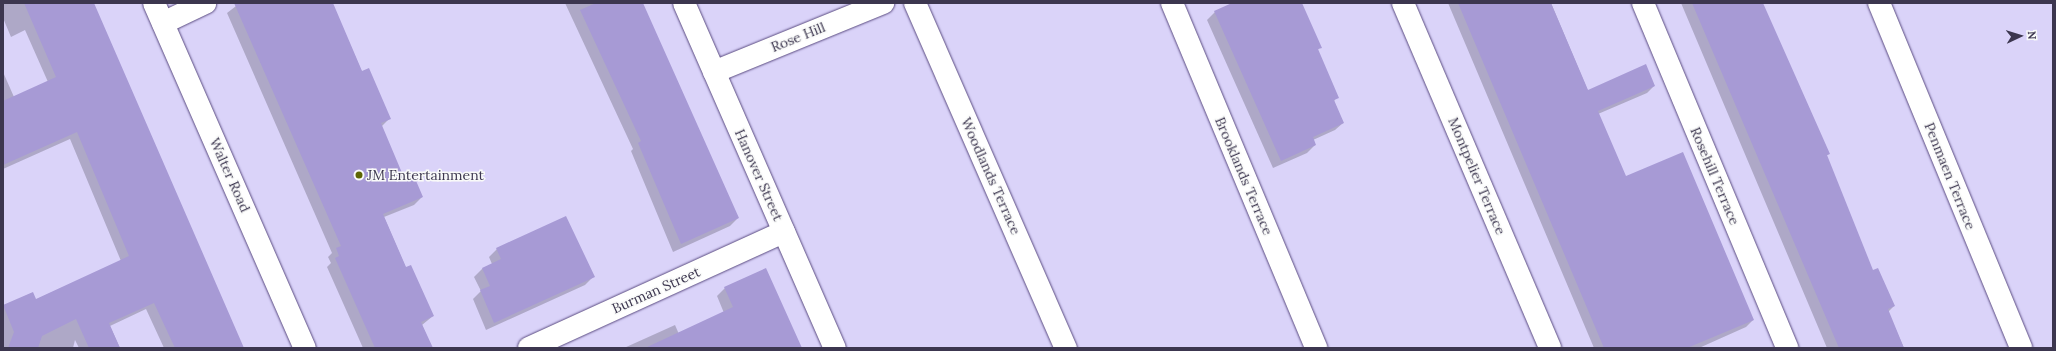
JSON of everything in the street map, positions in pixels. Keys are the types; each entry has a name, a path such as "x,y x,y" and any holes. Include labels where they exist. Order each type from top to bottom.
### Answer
{"street":[{"name":"Walter Road","path":"154,3 305,348"},
{"path":"163,23 205,3"},
{"name":"Hanover Street","path":"684,3 835,348"},
{"name":"Rose Hill","path":"714,72 883,3"},
{"name":"Woodlands Terrace","path":"915,3 1066,348"},
{"name":"Brooklands Terrace","path":"1172,3 1316,348"},
{"name":"Montpelier Terrace","path":"1403,3 1550,348"},
{"name":"Rosehill Terrace","path":"1642,3 1787,348"},
{"name":"Penmaen Terrace","path":"1879,3 2021,348"},
{"name":"Burman Street","path":"529,348 784,232"}],"building":[{"path":"24,3 94,3 244,348 175,348 154,303 109,323 120,348 89,348 76,319 42,336 38,348 8,348 14,332 3,305 33,292 36,299 129,256 77,132 3,165 3,101 56,77"},
{"path":"234,3 333,3 362,71 369,68 391,119 381,123 405,180 414,176 423,197 383,214 406,267 411,265 434,316 421,322 433,348 375,348 335,258 339,256 336,248 341,246"},
{"path":"596,3 643,3 739,218 681,244 638,143 641,141 580,10"},
{"path":"1232,3 1302,3 1322,48 1318,49 1339,98 1334,100 1344,123 1313,137 1316,145 1281,161 1214,11"},
{"path":"1458,3 1551,3 1588,90 1646,64 1655,86 1598,111 1626,176 1683,152 1754,320 1687,348 1604,348"},
{"path":"1692,3 1763,3 1830,154 1827,155 1873,270 1878,268 1895,306 1888,309 1904,348 1839,348"},
{"path":"566,216 595,277 494,323 480,290 490,286 482,268 501,259 496,248"},
{"path":"766,268 802,348 645,348 733,307 724,287"}],"place":[{"name":"JM Entertainment","path":"359,175"}]}
